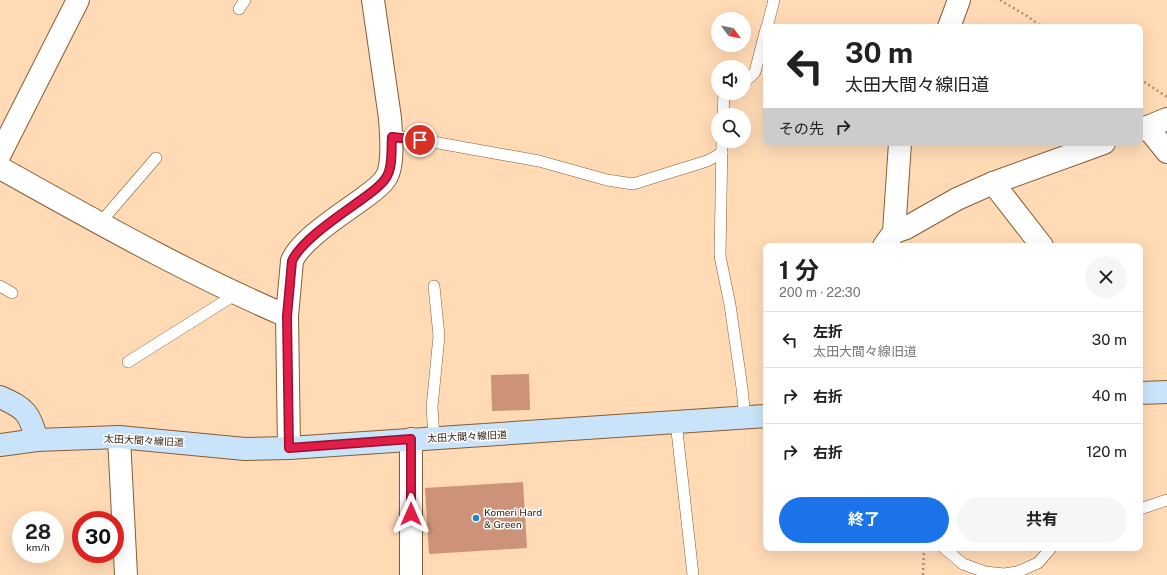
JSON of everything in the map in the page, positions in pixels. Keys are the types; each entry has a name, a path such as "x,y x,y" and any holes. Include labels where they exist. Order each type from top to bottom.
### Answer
{"street":[{"path":"0,154 78,0"},
{"path":"289,448 287,316 292,261 295,254 313,236 372,192 387,177 390,165 392,137 372,0"},
{"path":"950,24 959,0"},
{"path":"1167,119 1143,128 1167,152"},
{"path":"889,239 900,146"},
{"path":"889,239 957,199 993,183 1044,166 1096,146"},
{"path":"0,168 100,223 236,294 287,316"},
{"path":"993,183 1040,243"},
{"path":"1143,393 1167,392"},
{"path":"0,397 15,404 27,414 37,440"},
{"name":"太田大間々線旧道","path":"0,445 37,440 119,437 245,449 289,448 763,416"},
{"path":"119,437 126,575"},
{"path":"411,439 411,575"}],"lane":[{"path":"767,24 774,0"},
{"path":"751,76 755,72 763,40"},
{"path":"392,137 405,137 539,161 607,180 633,184 707,161 722,153"},
{"path":"722,148 720,256 730,305 742,388 744,418"},
{"path":"100,223 156,158"},
{"path":"0,286 12,294"},
{"path":"434,286 439,336 432,408 434,438"},
{"path":"128,362 236,294"},
{"path":"676,422 693,575"},
{"path":"1143,508 1167,500"},
{"path":"948,551 963,564 985,572 1004,574 1017,572 1038,563 1048,551"}],"path":[{"path":"1000,0 1038,24"},
{"path":"1143,80 1167,97"},
{"path":"923,575 924,551"}],"building":[{"path":"529,374 530,410 492,411 491,375"},
{"name":"Komeri Hard & Green","path":"523,482 527,548 429,554 425,488"}],"place":[{"name":"Komeri Hard & Green","path":"476,518"}],"route":[{"path":"411,514 411,439 289,448 287,316 292,261 295,254 313,236 372,192 387,177 390,165 392,137 405,137 420,140"}]}
